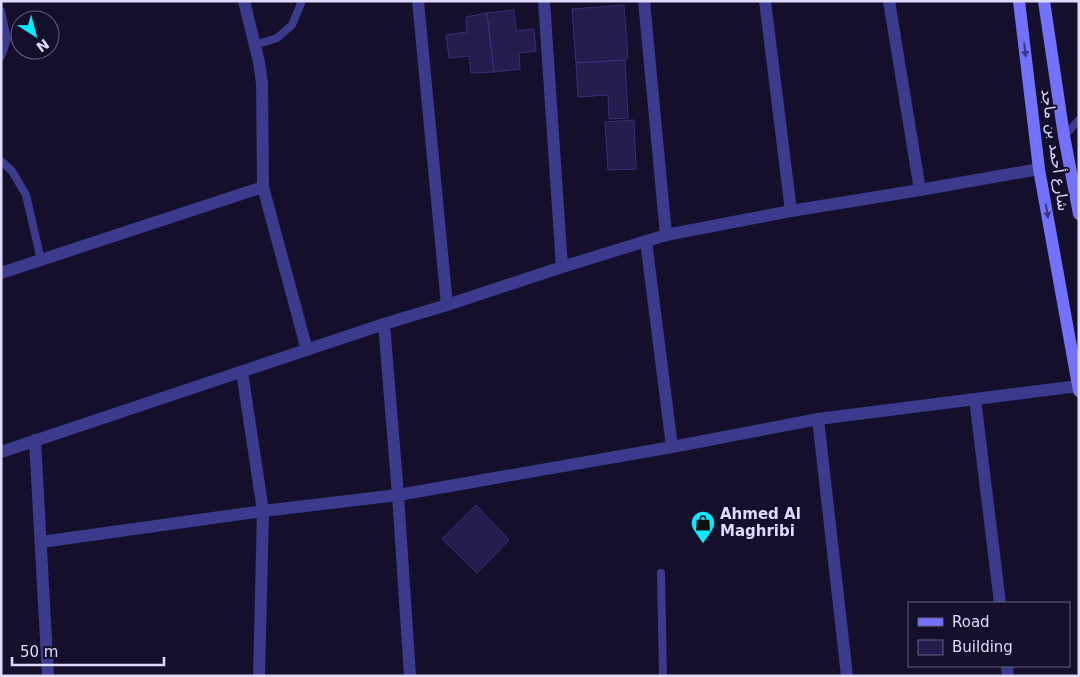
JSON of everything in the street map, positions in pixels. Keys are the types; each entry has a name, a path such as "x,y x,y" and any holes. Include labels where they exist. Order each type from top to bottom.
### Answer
{"main road":[{"name":"شارع أحمد بن ماجد","path":"1019,1 1039,169 1078,389"},
{"name":"شارع أحمد بن ماجد","path":"1044,1 1064,136 1079,214"}],"street":[{"path":"244,1 259,62 262,83 263,187 307,350"},
{"path":"418,1 448,305"},
{"path":"544,1 562,267"},
{"path":"644,1 666,235"},
{"path":"765,1 791,211"},
{"path":"889,1 920,190"},
{"path":"1,452 384,324 666,235 791,211 1039,169"},
{"path":"1,273 263,187"},
{"path":"646,241 672,447"},
{"path":"384,324 410,676"},
{"path":"242,372 263,510 259,676"},
{"path":"42,542 263,510 398,495 672,447 818,419 975,399 1078,389"},
{"path":"975,399 1000,602"},
{"path":"818,419 847,676"},
{"path":"35,440 48,676"}],"lane":[{"path":"255,45 277,38 292,26 302,1"},
{"path":"1,11 7,39 1,57"},
{"path":"1064,136 1079,120"},
{"path":"1,161 12,171 26,194 40,260"},
{"path":"661,573 664,676"}],"building":[{"path":"624,5 628,58 625,60 576,63 572,9"},
{"path":"514,10 516,31 534,29 536,51 519,53 520,69 494,72 487,13"},
{"path":"487,13 494,72 471,73 469,56 449,58 446,35 467,32 466,17"},
{"path":"625,60 628,118 609,119 608,95 578,97 576,63"},
{"path":"634,120 636,169 608,170 605,122"},
{"path":"476,505 509,540 477,573 442,539"}],"place":[{"name":"Ahmed Al Maghribi","path":"703,544"}]}
